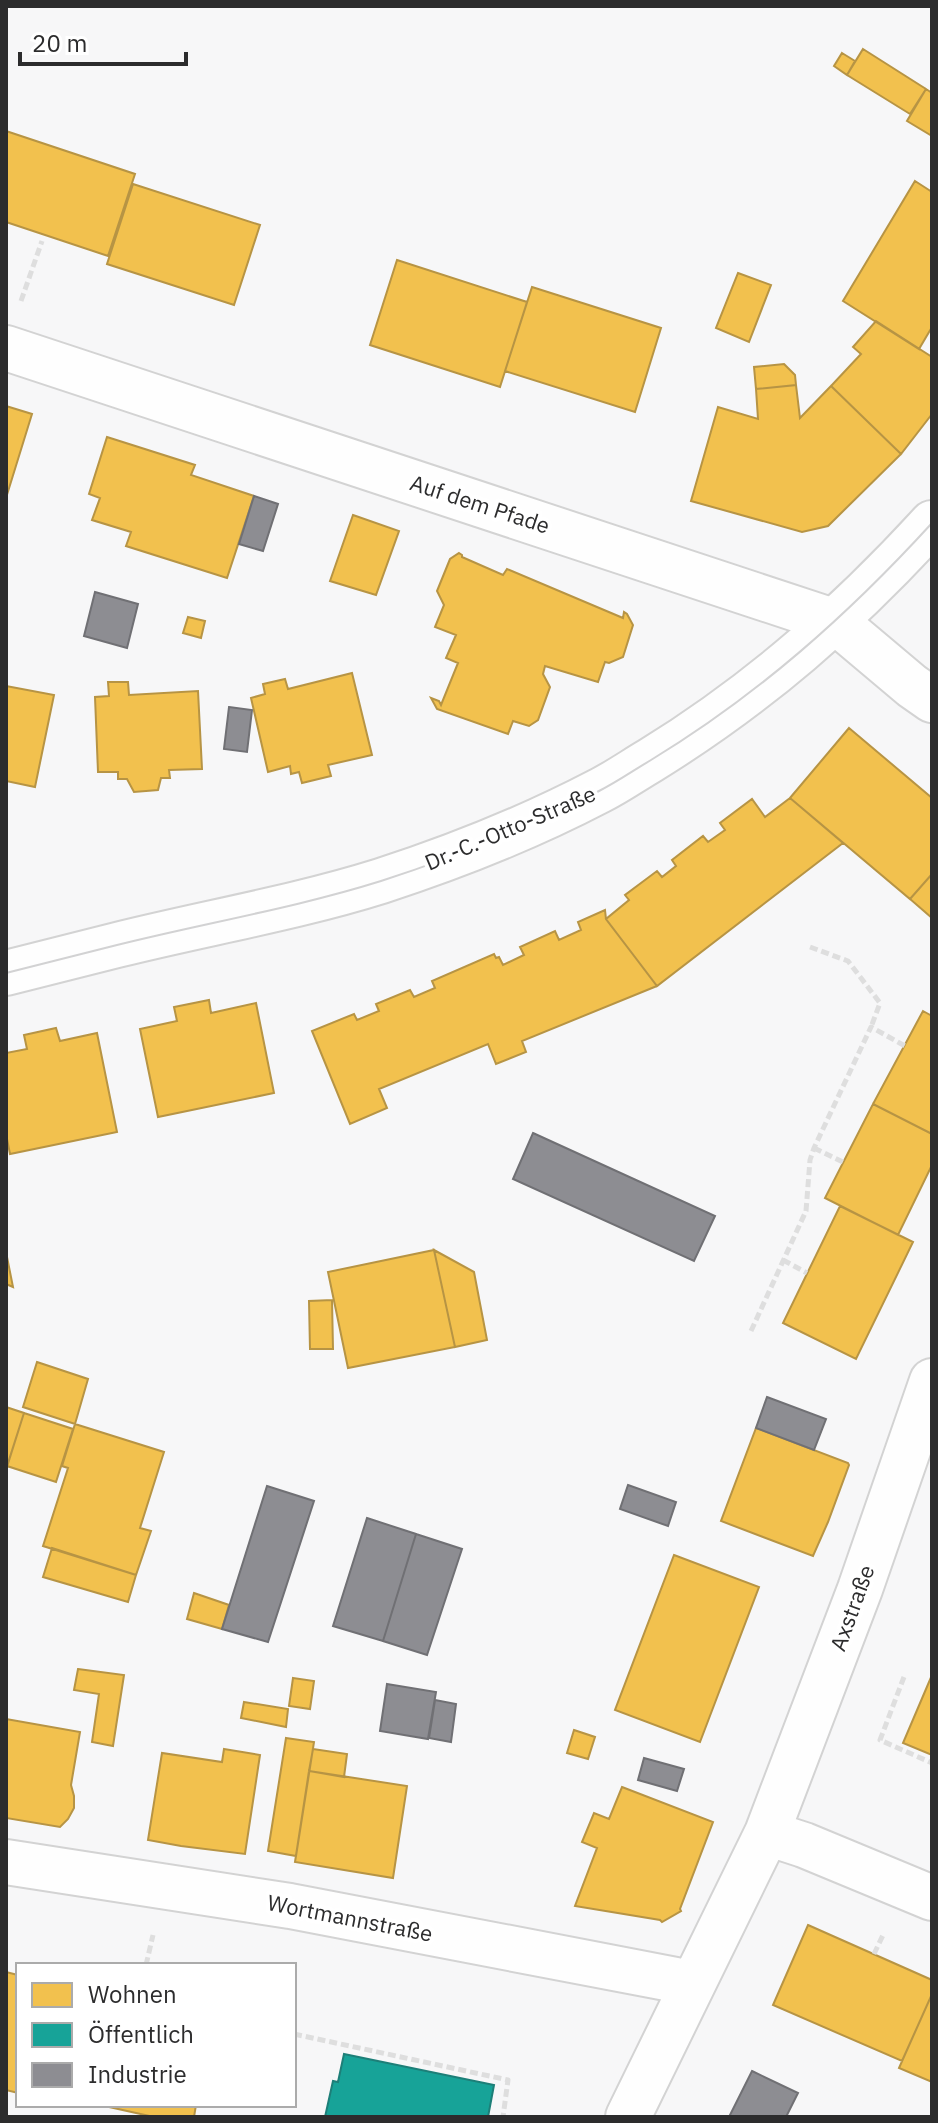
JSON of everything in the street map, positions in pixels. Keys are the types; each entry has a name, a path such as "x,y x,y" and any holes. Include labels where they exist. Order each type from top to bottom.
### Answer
{"street":[{"name":"Auf dem Pfade","path":"11,331 836,622 932,700"},
{"name":"Dr.-C.-Otto-Straße","path":"6,973 308,902 382,881 458,853 600,790 692,734 786,665 836,622 932,523"},
{"name":"Axstraße","path":"628,2117 767,1833 860,1589 932,1381"},
{"path":"767,1833 932,1898"},
{"name":"Wortmannstraße","path":"6,1862 290,1906 692,1983"}],"path":[{"path":"11,331 42,241"},
{"path":"751,1331 806,1211 810,1160 814,1148 880,1003 848,961 810,947"},
{"path":"871,1027 905,1046"},
{"path":"814,1148 843,1162"},
{"path":"783,1260 807,1273"},
{"path":"904,1677 880,1740 932,1763"},
{"path":"296,2034 508,2080 503,2117"}],"building: Wohnen":[{"path":"863,49 926,89 910,114 847,75"},
{"path":"842,53 855,61 847,75 834,66"},
{"path":"926,89 932,93 932,136 907,121"},
{"path":"6,131 135,174 108,256 6,222"},
{"path":"915,181 932,192 932,327 919,349 843,301"},
{"path":"133,184 260,225 234,305 107,264"},
{"path":"397,260 527,302 500,387 370,345"},
{"path":"738,273 771,285 749,342 716,328"},
{"path":"532,287 661,328 635,412 505,371"},
{"path":"876,321 932,357 932,414 901,454 831,386 861,354 853,347"},
{"path":"784,364 795,375 796,385 756,389 754,367"},
{"path":"796,385 800,418 831,386 901,454 828,526 802,532 691,501 718,407 758,419 756,389"},
{"path":"6,406 32,414 6,498"},
{"path":"107,437 195,465 191,475 254,496 227,578 126,546 131,532 92,520 100,498 89,494"},
{"path":"353,515 399,531 376,595 330,581"},
{"path":"459,553 503,575 507,569 623,618 624,612 633,625 623,657 605,662 598,682 545,666 543,674 550,687 538,720 529,726 513,721 508,734 437,709 431,698 441,705 458,663 446,658 456,635 435,627 444,605 437,591 450,559"},
{"path":"188,617 205,621 201,638 183,633"},
{"path":"352,673 372,755 328,765 331,776 302,783 299,772 291,774 290,766 268,772 251,698 265,694 263,684 285,679 288,689"},
{"path":"108,682 128,682 129,695 198,691 202,769 169,770 170,778 161,778 158,790 134,792 127,779 118,779 118,772 98,772 95,697 109,696"},
{"path":"6,686 54,695 35,787 6,781"},
{"path":"849,728 932,798 932,874 910,899 790,798"},
{"path":"790,798 843,843 657,986 606,919 629,900 625,895 657,871 662,877 676,866 672,860 703,836 708,842 725,830 720,823 752,799 765,817"},
{"path":"932,874 932,918 910,899"},
{"path":"605,910 606,919 657,986 522,1041 526,1052 496,1064 488,1044 379,1089 387,1108 350,1124 312,1031 354,1014 357,1020 379,1011 376,1004 410,990 414,997 435,988 432,981 494,954 503,965 524,955 520,947 555,931 559,940 581,930 578,922"},
{"path":"209,1000 211,1013 256,1003 274,1093 158,1117 140,1029 177,1021 174,1007"},
{"path":"923,1011 932,1016 932,1134 873,1104"},
{"path":"56,1028 60,1041 97,1033 117,1132 10,1154 6,1134 6,1053 27,1049 24,1035"},
{"path":"873,1104 932,1134 932,1165 898,1235 825,1198"},
{"path":"840,1206 913,1242 856,1359 783,1323"},
{"path":"434,1250 455,1347 348,1368 328,1272"},
{"path":"434,1250 474,1272 487,1340 455,1347"},
{"path":"6,1252 13,1287 6,1284"},
{"path":"332,1300 333,1349 310,1349 309,1301"},
{"path":"37,1362 88,1379 75,1424 23,1407"},
{"path":"6,1407 24,1413 6,1470"},
{"path":"24,1413 73,1429 56,1482 7,1466"},
{"path":"75,1424 164,1452 140,1528 151,1531 136,1575 43,1546 68,1468 62,1466"},
{"path":"756,1428 849,1465 813,1556 721,1521"},
{"path":"52,1548 136,1575 128,1602 43,1577"},
{"path":"674,1555 759,1587 700,1742 615,1710"},
{"path":"194,1593 229,1605 222,1629 187,1619"},
{"path":"78,1669 124,1675 113,1746 92,1742 99,1694 74,1690"},
{"path":"932,1675 932,1755 903,1743"},
{"path":"293,1678 314,1681 310,1709 289,1706"},
{"path":"244,1702 288,1709 286,1727 241,1718"},
{"path":"6,1719 80,1732 71,1785 74,1808 60,1827 6,1818"},
{"path":"574,1730 595,1737 588,1759 567,1753"},
{"path":"286,1738 314,1742 296,1856 268,1851"},
{"path":"224,1749 260,1755 245,1854 148,1840 162,1753 222,1762"},
{"path":"313,1749 347,1754 344,1777 309,1771"},
{"path":"309,1771 407,1786 393,1878 295,1862"},
{"path":"622,1787 713,1822 681,1911 662,1922 575,1906 597,1848 582,1842 594,1813 609,1819"},
{"path":"808,1925 932,1980 932,1994 902,2061 773,2005"},
{"path":"6,1972 16,1974 16,2092 6,2090"},
{"path":"932,1994 932,2082 899,2068"},
{"path":"109,2107 196,2107 194,2117 154,2117"}],"building: Öffentlich":[{"path":"344,2054 494,2085 488,2117 325,2117 333,2081 338,2082"}],"building: Industrie":[{"path":"254,496 278,504 263,551 239,544"},
{"path":"95,592 138,604 127,648 84,636"},
{"path":"229,707 252,710 247,752 224,749"},
{"path":"533,1133 715,1216 694,1261 513,1179"},
{"path":"767,1397 826,1419 814,1450 756,1428"},
{"path":"628,1485 676,1502 668,1526 620,1509"},
{"path":"267,1486 314,1501 268,1642 222,1629"},
{"path":"367,1518 416,1534 383,1641 333,1626"},
{"path":"416,1534 462,1549 427,1655 383,1641"},
{"path":"387,1684 436,1692 428,1739 380,1731"},
{"path":"435,1700 456,1704 451,1742 429,1738"},
{"path":"644,1758 684,1769 677,1791 638,1780"},
{"path":"752,2071 798,2093 786,2117 729,2117"}],"tram line":[{"path":"6,973 381,881 492,840 573,804 612,784 690,735 765,681 868,590 932,523"}]}
